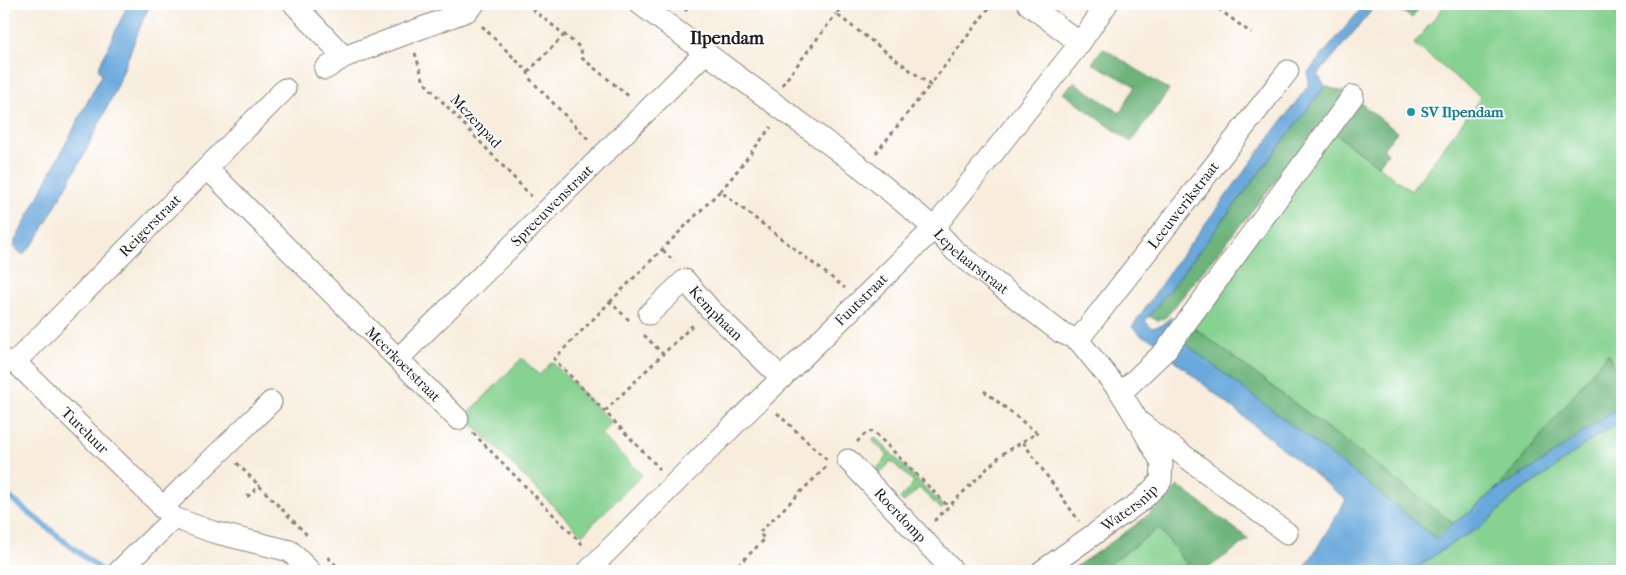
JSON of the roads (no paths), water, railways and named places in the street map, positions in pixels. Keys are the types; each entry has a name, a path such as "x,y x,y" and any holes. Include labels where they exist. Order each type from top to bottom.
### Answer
{"street":[{"path":"294,4 344,57"},
{"name":"Lepelaarstraat","path":"640,4 863,169 934,228 955,251 1060,332 1078,340 1121,393 1138,422 1286,533"},
{"path":"1028,4 1080,43"},
{"name":"Fuutstraat","path":"594,566 674,484 934,228 1080,43 1107,4"},
{"path":"325,69 344,57 409,34 470,8"},
{"name":"Spreeuwenstraat","path":"399,358 705,53"},
{"name":"Leeuwerikstraat","path":"1078,340 1288,71"},
{"name":"Reigerstraat","path":"9,361 208,169 285,89"},
{"path":"1121,393 1170,345 1353,96"},
{"name":"Meerkoetstraat","path":"208,169 458,418"},
{"name":"Kemphaan","path":"640,318 685,280 710,309 782,378"},
{"name":"Tureluur","path":"9,361 168,513 213,532 290,551 310,571"},
{"path":"120,570 222,449 270,402"},
{"name":"Watersnip","path":"1042,571 1141,501 1161,480 1162,463 1138,422"},
{"name":"Roerdomp","path":"839,462 919,535 953,571"}],"water":[{"path":"128,4 151,4 144,17 116,89 85,153 37,239 23,255 15,248 15,241 102,74 98,69"},
{"path":"1365,4 1377,4 1318,75 1325,86 1145,321 1151,328 1160,326 1171,317 1171,327 1184,343 1360,477 1437,539 1453,523 1469,513 1494,491 1538,465 1622,405 1622,422 1592,439 1548,473 1516,494 1484,525 1449,545 1413,571 1303,571 1346,500 1170,357 1159,342 1142,336 1132,327 1173,267 1308,86 1308,72"}],"waterway":[{"path":"4,493 102,571"}],"place":[{"name":"SV Ilpendam","path":"1411,112"}],"district":[{"name":"Ilpendam","path":"727,38"}]}
